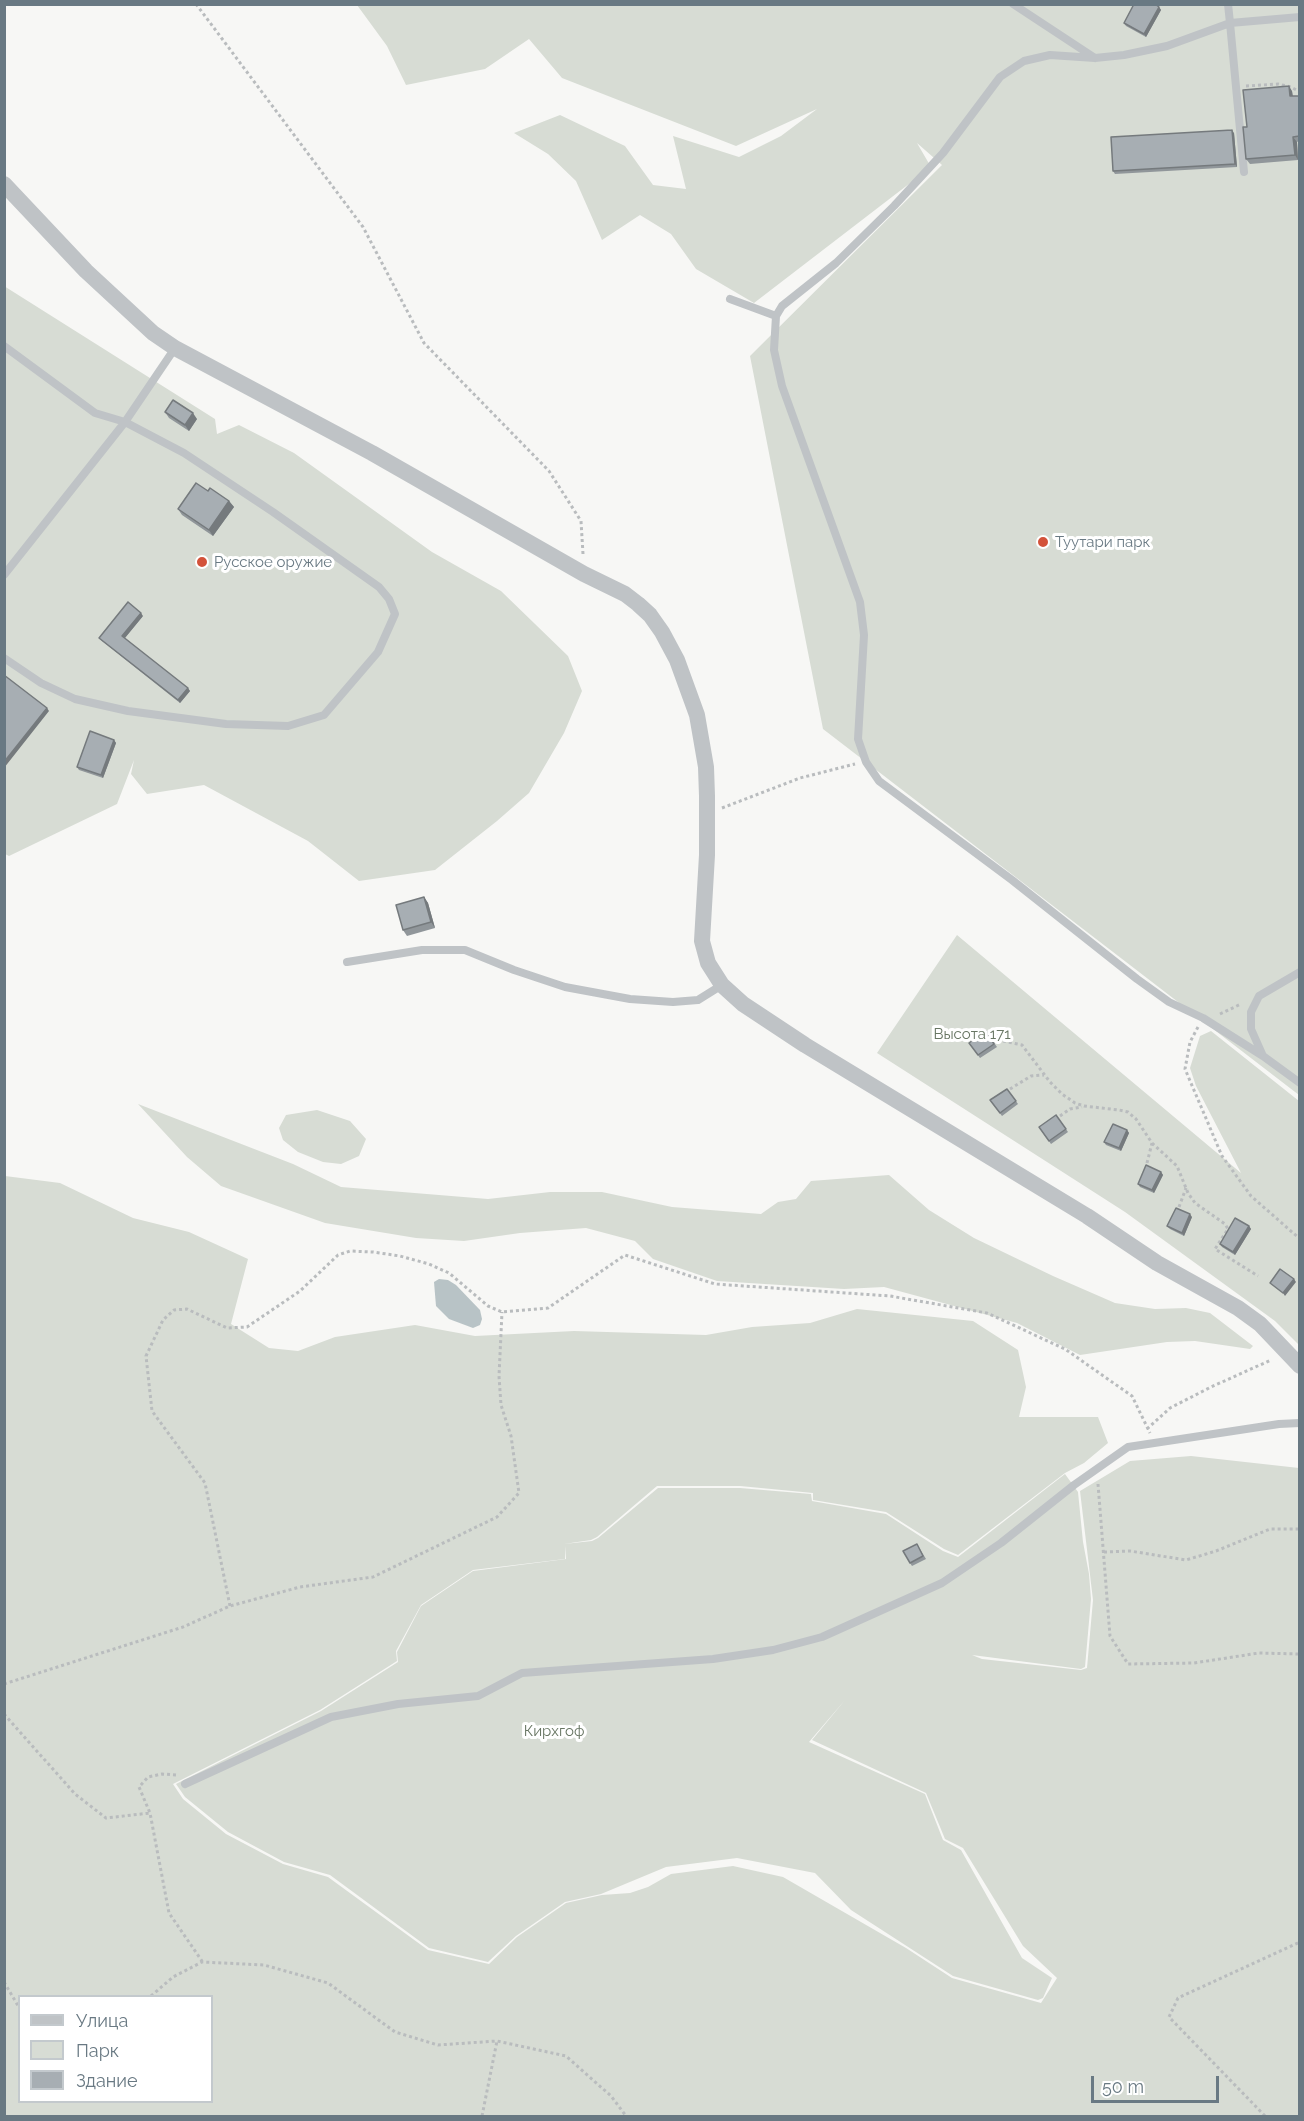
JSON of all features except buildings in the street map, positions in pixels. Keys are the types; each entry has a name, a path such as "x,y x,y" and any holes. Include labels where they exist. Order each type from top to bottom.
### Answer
{"street":[{"path":"4,184 86,271 153,333 175,348 372,453 584,574 625,594 638,604 650,615 662,632 677,660 697,715 703,743 707,796 707,855 702,941 708,963 722,985 743,1004 806,1045 1087,1216 1157,1263 1238,1308 1260,1324 1299,1366"}],"lane":[{"path":"1013,4 1095,58"},
{"path":"1228,4 1244,172"},
{"path":"1299,17 1230,23 1167,46 1124,55 1095,58 1050,55 1024,61 1000,77 944,153 894,206 836,263 782,306 776,316 774,350 782,386 860,602 864,635 858,739 866,762 879,781 1012,880 1137,979 1169,1002 1203,1018 1263,1056 1299,1083"},
{"path":"730,299 776,316"},
{"path":"4,346 95,413 125,422 184,453 273,512 379,587 389,598 395,614 378,652 324,715 288,726 215,723 128,711 75,699 41,682 4,658"},
{"path":"4,575 125,422 175,348"},
{"path":"347,962 422,950 465,950 565,987 630,999 673,1002 698,1000 722,985"},
{"path":"1263,1056 1251,1029 1251,1012 1259,996 1299,972"},
{"path":"185,1784 331,1717 398,1704 478,1696 522,1673 713,1659 773,1650 822,1636 942,1583 1001,1543 1128,1447 1299,1423"}],"path":[{"path":"196,4 363,227 424,343 549,471 581,520 584,574"},
{"path":"1236,87 1278,84 1292,87 1299,92"},
{"path":"706,814 800,778 866,762"},
{"path":"1259,996 1220,1014 1203,1018 1190,1042 1185,1069 1222,1156 1251,1196 1299,1239"},
{"path":"1003,1041 1022,1045 1044,1075 1062,1094 1084,1106"},
{"path":"1010,1089 1031,1076 1044,1075"},
{"path":"1060,1116 1070,1109 1084,1106 1128,1112 1136,1119 1152,1143 1177,1166 1195,1203 1225,1224 1228,1229 1215,1249 1258,1276"},
{"path":"1147,1163 1152,1143"},
{"path":"1179,1207 1186,1188"},
{"path":"230,1606 205,1483 152,1411 146,1356 164,1320 174,1310 187,1309 227,1328 247,1327 300,1291 338,1255 350,1251 400,1256 429,1264 449,1273 488,1306 502,1312 548,1308 625,1255 715,1284 890,1296 987,1313 1065,1349 1132,1396 1155,1443"},
{"path":"4,1684 183,1627 230,1606 300,1587 373,1577 497,1516 519,1492 511,1436 501,1405 498,1376 502,1312"},
{"path":"1128,1447 1170,1408 1210,1387 1288,1353"},
{"path":"1097,1469 1110,1636 1128,1664 1194,1663 1258,1653 1299,1654"},
{"path":"1103,1552 1130,1551 1186,1560 1216,1551 1270,1529 1299,1529"},
{"path":"4,1714 75,1794 106,1818 150,1813"},
{"path":"185,1784 181,1776 162,1774 148,1778 139,1787 150,1813 169,1913 202,1962"},
{"path":"1265,2116 1169,2017 1178,1998 1299,1942"},
{"path":"152,1995 173,1977 202,1962 264,1965 328,1983 395,2032 438,2045 497,2041 566,2056 611,2096 626,2116"},
{"path":"4,1982 18,2006"},
{"path":"482,2116 497,2041"}],"green space":[{"name":"Туутари парк","path":"357,5 1299,5 1299,1095 823,729 750,356 942,165 917,143 931,167 754,303 696,269 671,234 640,215 602,240 576,181 548,154 514,133 560,115 625,146 653,185 686,189 673,136 739,157 781,136 817,109 736,146 562,78 529,39 485,69 406,85 387,46"},
{"name":"Русское оружие","path":"4,286 215,419 217,434 239,425 294,453 432,552 501,591 568,656 582,691 564,733 529,793 435,870 359,881 308,841 204,785 147,794 131,774 134,760 117,804 9,856 5,854"},
{"name":"Высота 171","path":"957,935 1241,1173 1196,1086 1190,1068 1200,1036 1211,1031 1299,1101 1299,1345 1275,1321 1125,1212 877,1053"},
{"path":"138,1104 293,1164 341,1187 488,1199 550,1192 602,1192 672,1207 761,1214 778,1202 796,1199 811,1181 889,1175 929,1210 974,1238 1053,1276 1115,1303 1155,1309 1186,1308 1210,1313 1253,1346 1250,1349 1195,1341 1167,1342 1080,1355 1017,1323 884,1287 844,1289 717,1281 653,1259 635,1241 586,1228 520,1233 464,1241 416,1238 325,1223 221,1186 187,1157"},
{"path":"317,1110 350,1121 366,1139 359,1156 341,1164 323,1162 298,1152 283,1140 279,1128 286,1115"},
{"name":"Кирхгоф","path":"5,1176 60,1183 133,1218 189,1232 248,1259 231,1324 269,1348 298,1351 335,1337 415,1325 475,1336 574,1331 706,1335 752,1327 810,1323 857,1309 973,1321 1018,1350 1026,1387 1019,1417 1098,1417 1108,1443 1084,1463 1065,1473 958,1555 944,1549 886,1512 813,1500 813,1493 740,1486 657,1486 597,1537 564,1544 592,1541 598,1538 658,1488 740,1488 811,1494 812,1501 886,1514 943,1551 958,1557 1065,1474 1078,1492 1089,1574 1091,1599 1085,1667 1081,1669 972,1655 982,1659 1081,1670 1087,1668 1093,1600 1080,1491 1130,1461 1191,1456 1299,1468 1299,2116 5,2116","holes":["565,1546 566,1559 473,1571 421,1606 397,1652 398,1662 321,1711 176,1784 185,1797 228,1832 284,1862 330,1875 429,1948 488,1962 516,1936 565,1902 601,1894 666,1867 737,1858 815,1873 851,1910 953,1976 1038,2000 1043,1998 1052,1978 1022,1958 961,1850 943,1840 925,1794 809,1742 845,1700 812,1740 926,1793 945,1839 963,1848 1023,1946 1057,1978 1041,2003 952,1978 906,1948 783,1877 733,1866 671,1874 648,1887 630,1893 602,1895 566,1903 517,1937 489,1964 428,1950 328,1877 283,1864 226,1834 183,1799 173,1784 320,1710 397,1661 396,1651 421,1605 473,1570 565,1559"]}],"shaded area":[{"path":"439,1279 448,1280 456,1285 480,1310 482,1319 480,1325 473,1328 449,1319 436,1306 434,1282"}],"place":[{"name":"Туутари парк","path":"1043,542"},
{"name":"Русское оружие","path":"202,562"}]}
